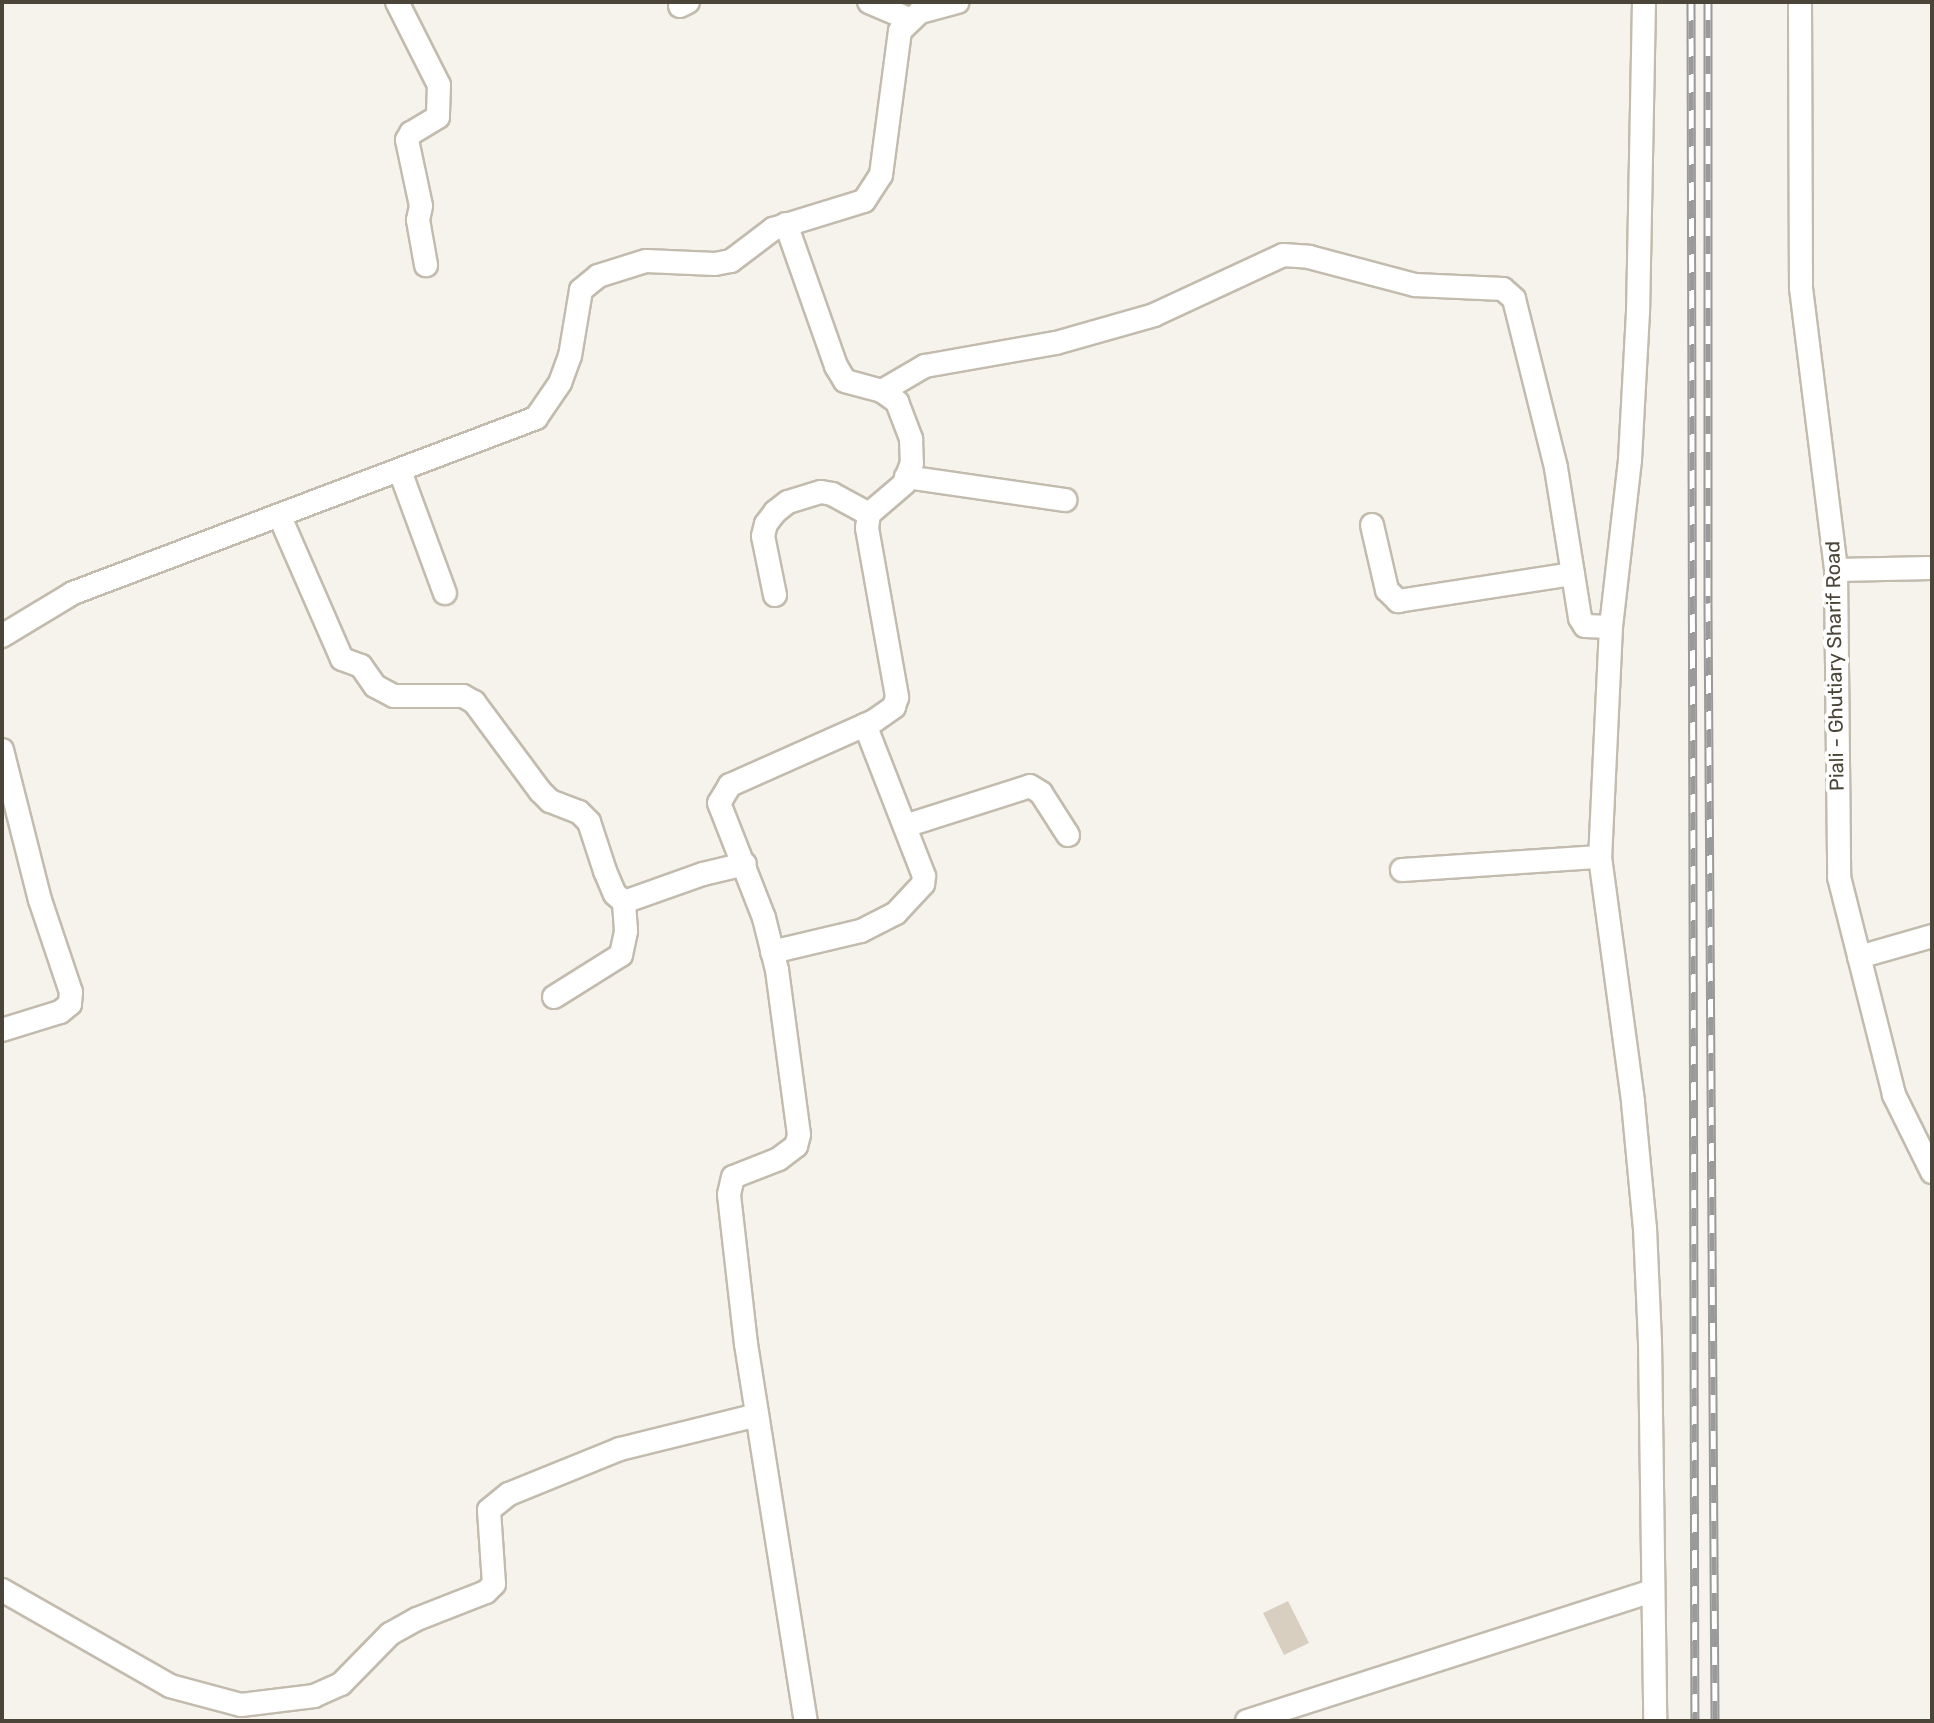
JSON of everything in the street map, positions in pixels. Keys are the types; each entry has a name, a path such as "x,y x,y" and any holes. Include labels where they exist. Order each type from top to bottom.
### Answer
{"street":[{"path":"397,2 439,85 438,117 411,133 407,140 421,206 419,226 426,265"},
{"path":"869,2 909,19"},
{"path":"2,636 35,612 73,593 521,426 546,408 570,356 578,300 590,281 646,261 715,264 731,261 773,229 864,201 881,175 900,31 909,19 920,12 958,2"},
{"path":"1644,2 1638,312 1630,460 1611,627 1600,857 1633,1102 1645,1228 1650,1342 1655,1721"},
{"name":"Piali - Ghutiary Sharif Road","path":"1800,2 1801,288 1834,556 1839,877 1894,1095 1932,1172"},
{"path":"786,224 840,375 845,381 882,391 897,402 906,420 912,463 890,498 869,514"},
{"path":"882,391 925,366 1056,343 1154,315 1283,255 1309,257 1415,285 1503,289 1514,299 1556,468 1582,624 1611,627"},
{"path":"400,471 445,593"},
{"path":"906,477 1065,500"},
{"path":"775,595 763,536 766,524 775,512 788,502 821,492 832,494 869,514"},
{"path":"806,1721 757,1415 729,1195 733,1177 779,1159 796,1146 799,1135 787,1030 772,952 745,864 721,817 719,803 723,791 887,714 897,697 870,547 869,514"},
{"path":"280,517 342,659 361,666 375,686 394,696 463,696 474,702 540,791 550,801 579,812 589,822 615,894 624,902 626,931 621,955 554,997"},
{"path":"1372,525 1387,590 1398,601 1573,574"},
{"path":"1834,556 1932,568"},
{"path":"772,952 861,931 896,913 923,884 924,876 865,725"},
{"path":"2,750 40,900 71,992 70,1004 60,1012 2,1030"},
{"path":"905,826 1030,786 1041,793 1068,835"},
{"path":"1402,870 1600,857"},
{"path":"624,902 703,874 745,864"},
{"path":"1859,957 1932,936"},
{"path":"2,1590 170,1686 241,1705 314,1696 341,1684 390,1634 417,1619 486,1592 494,1584 489,1510 509,1494 620,1449 757,1415"},
{"path":"1247,1721 1653,1591"}],"building":[{"path":"1288,1601 1309,1643 1284,1655 1263,1613"}],"railway":[{"path":"1691,2 1695,1721"},
{"path":"1708,2 1708,603 1715,1721"}]}
